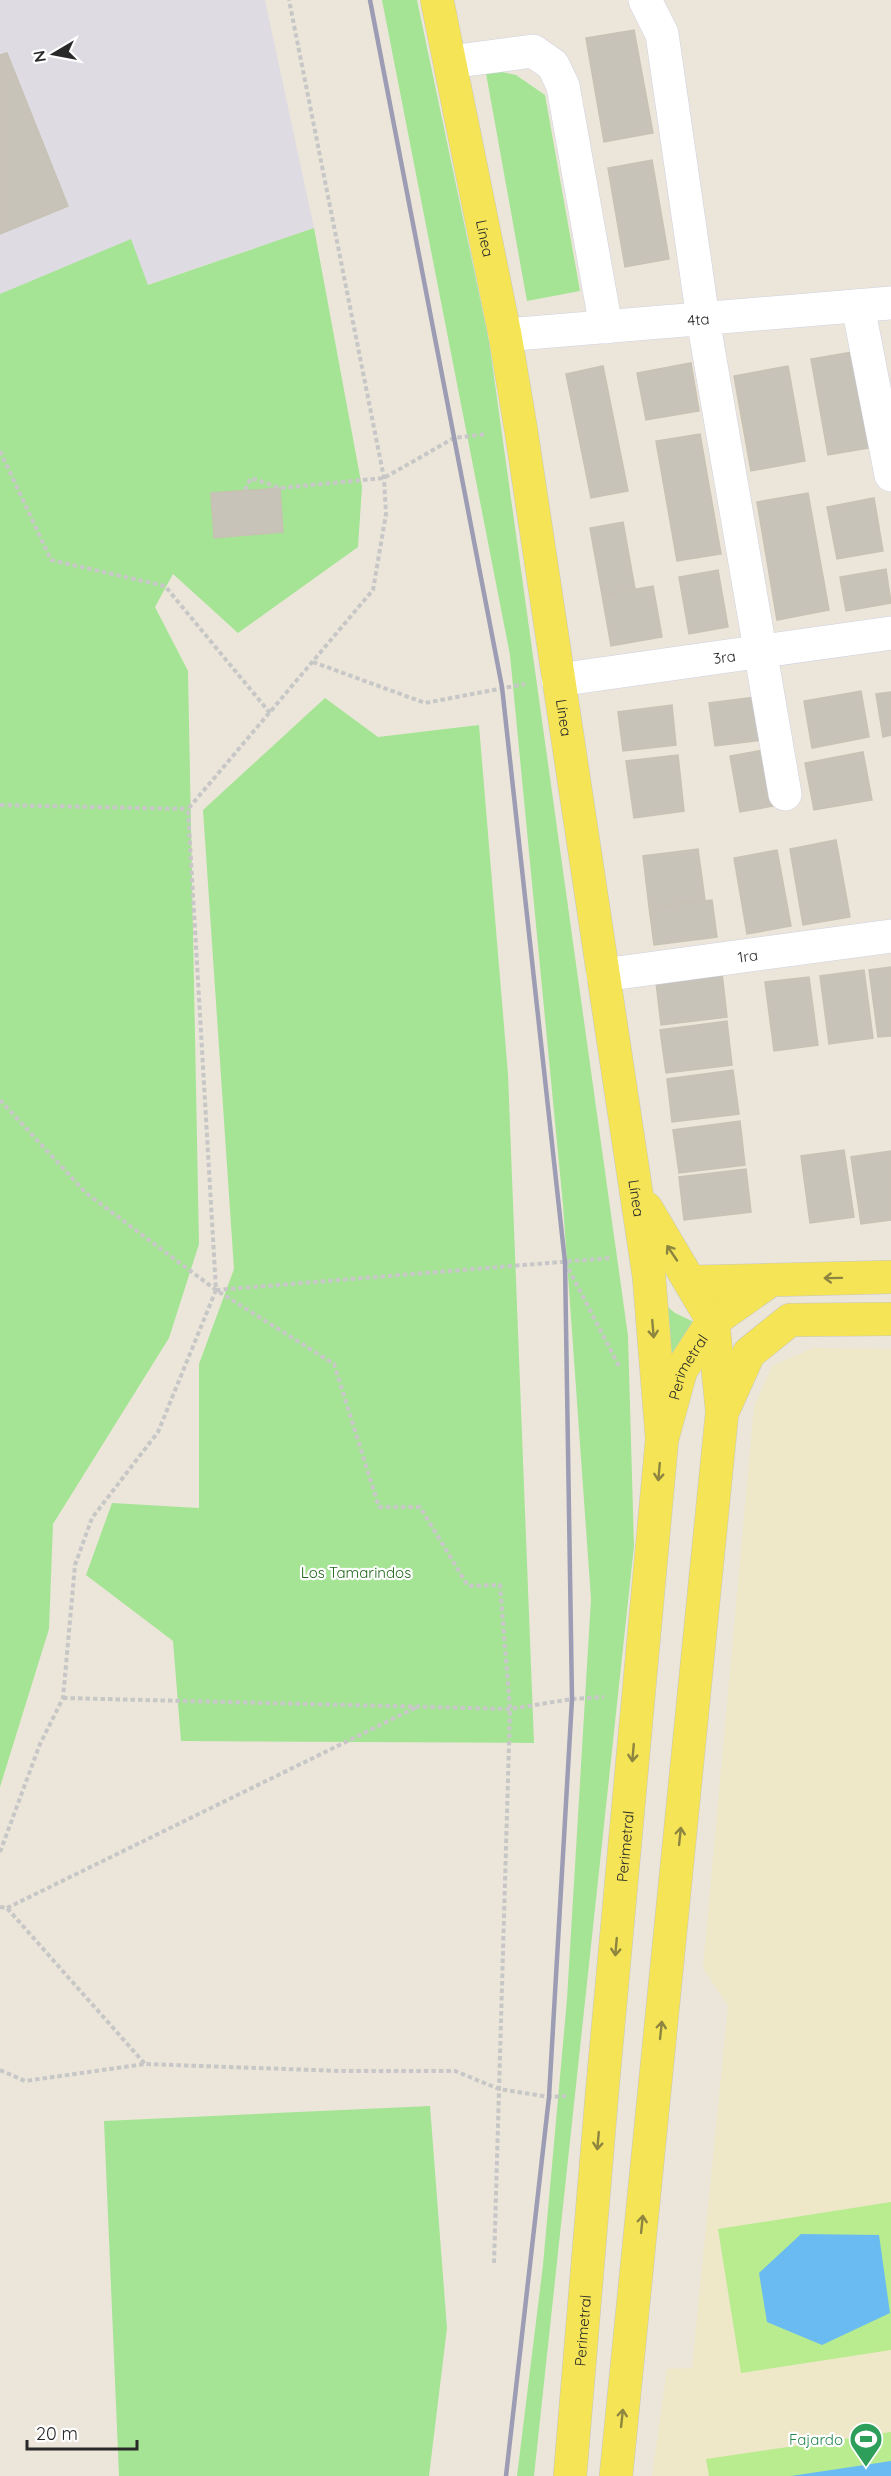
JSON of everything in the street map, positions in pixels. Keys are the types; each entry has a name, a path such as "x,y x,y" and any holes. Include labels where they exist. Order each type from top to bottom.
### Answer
{"main road":[{"name":"Línea","path":"437,0 505,335 520,430 647,1266 662,1439"},
{"path":"635,1188 664,1242 691,1282 713,1321"},
{"path":"647,1266 713,1321 891,1319"},
{"path":"691,1282 891,1277"},
{"path":"713,1321 771,1280"},
{"name":"Perimetral","path":"722,1413 749,1353 790,1320"},
{"name":"Perimetral","path":"616,2476 722,1413 713,1321"},
{"name":"Perimetral","path":"570,2476 602,2093 662,1439 681,1370 713,1321"}],"street":[{"path":"645,0 662,34 703,319 785,794"},
{"path":"450,62 533,51 553,65 563,86 606,327"},
{"name":"4ta","path":"505,335 891,303"},
{"path":"858,306 891,475"},
{"name":"3ra","path":"558,680 891,633"},
{"name":"1ra","path":"603,975 891,936"}],"path":[{"path":"0,1852 40,1744 63,1698 75,1565 92,1518 158,1432 216,1290 188,809 373,590 386,514 384,478 289,0"},
{"path":"245,490 251,478 280,488 384,478 454,438 520,430"},
{"path":"0,451 51,560 165,586 270,712"},
{"path":"313,662 425,703 502,687 558,680"},
{"path":"0,805 188,809"},
{"path":"0,1100 86,1193 216,1290 334,1364 379,1507 420,1507 468,1586 500,1585 510,1709 494,2264"},
{"path":"216,1290 565,1262 647,1266"},
{"path":"565,1262 623,1373"},
{"path":"63,1698 510,1709 572,1699 638,1694"},
{"path":"0,1907 7,1908 420,1706"},
{"path":"7,1908 145,2064"},
{"path":"0,2070 26,2081 145,2064 318,2070 455,2071 499,2090 549,2097 602,2093"}],"shaded area":[{"path":"0,0 265,0 314,228 147,285 131,240 0,294"},
{"path":"813,1348 891,1349 891,2476 652,2476 667,2369 692,2368 728,2006 703,1968 754,1407 772,1366"}],"green space":[{"path":"382,0 417,0 489,341 628,1336 634,1546 534,2476 517,2476 543,2265 567,1999 591,1599 563,1205 510,655"},
{"path":"485,68 516,75 545,95 580,291 527,301"},
{"path":"314,228 362,487 358,547 238,633 173,574 155,607 188,671 199,1244 169,1338 53,1524 49,1629 0,1787 0,294 131,239 148,285"},
{"name":"Los Tamarindos","path":"325,698 378,737 479,725 508,1074 534,1743 181,1741 173,1641 86,1575 112,1503 199,1508 199,1364 234,1269 203,810"},
{"path":"663,1303 675,1313 694,1322 669,1376"},
{"path":"430,2106 447,2328 429,2476 119,2476 104,2121"},
{"path":"891,2202 891,2350 741,2373 718,2229"},
{"path":"891,2432 891,2476 709,2476 706,2459"}],"water":[{"path":"801,2234 879,2235 890,2313 822,2345 767,2322 759,2273"},
{"name":"Fajardo","path":"891,2461 891,2476 791,2476"}],"building":[{"path":"634,30 653,133 604,142 586,38"},
{"path":"7,53 68,206 0,234 0,55"},
{"path":"652,160 669,259 625,267 608,168"},
{"path":"852,352 869,448 828,455 811,359"},
{"path":"691,363 699,411 646,420 637,373"},
{"path":"603,366 628,491 591,498 566,374"},
{"path":"788,366 805,461 751,471 734,376"},
{"path":"700,434 721,554 677,561 656,441"},
{"path":"280,488 283,532 214,538 211,493"},
{"path":"808,493 829,610 777,620 757,502"},
{"path":"874,498 883,551 837,559 827,507"},
{"path":"623,522 635,589 602,595 590,528"},
{"path":"886,569 891,603 846,611 840,577"},
{"path":"718,570 728,627 689,634 679,577"},
{"path":"653,586 662,637 611,646 602,595"},
{"path":"861,691 869,737 812,748 804,701"},
{"path":"891,692 891,735 883,737 876,694"},
{"path":"756,697 762,740 715,746 709,703"},
{"path":"672,705 676,745 623,751 618,712"},
{"path":"763,750 773,806 740,812 730,756"},
{"path":"863,752 872,800 814,810 805,763"},
{"path":"678,755 684,811 634,818 626,761"},
{"path":"836,840 850,917 803,925 790,849"},
{"path":"698,849 705,900 649,907 643,856"},
{"path":"777,850 791,926 747,934 734,858"},
{"path":"712,900 717,937 654,945 649,907"},
{"path":"891,967 891,1036 878,1037 869,970"},
{"path":"864,970 873,1038 829,1044 820,976"},
{"path":"722,973 727,1017 661,1025 656,982"},
{"path":"809,977 818,1045 774,1051 765,982"},
{"path":"727,1021 732,1065 666,1073 660,1030"},
{"path":"733,1070 739,1114 672,1122 667,1079"},
{"path":"740,1121 745,1165 679,1173 673,1130"},
{"path":"844,1150 854,1217 810,1223 801,1156"},
{"path":"891,1151 891,1220 861,1224 851,1157"},
{"path":"746,1169 751,1212 684,1220 679,1177"}],"railway":[{"path":"370,0 502,687 565,1262 572,1699 549,2097 506,2476"}],"place":[{"name":"Fajardo","path":"866,2468"}]}
